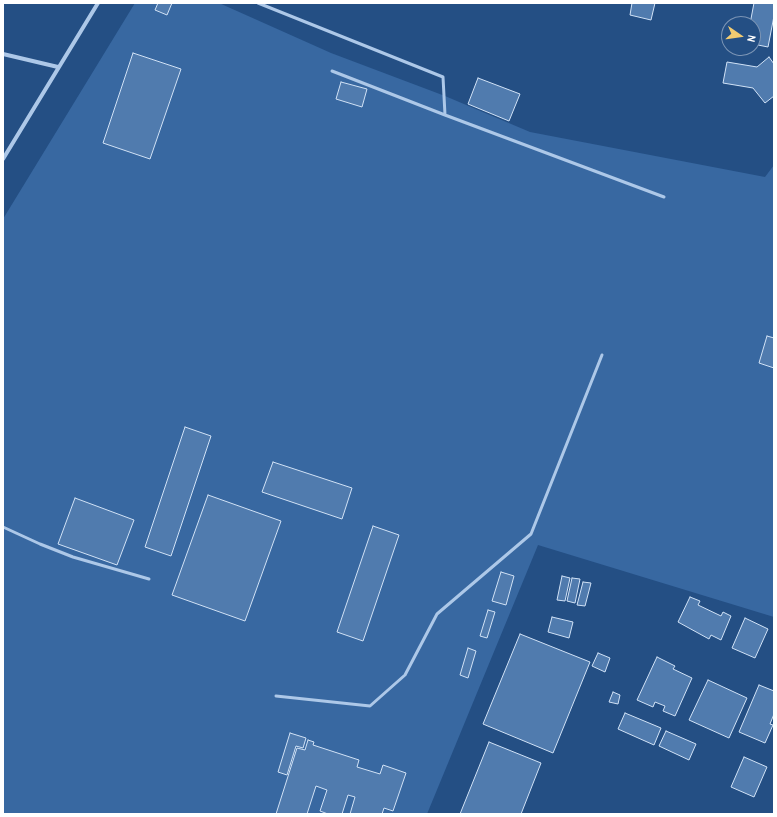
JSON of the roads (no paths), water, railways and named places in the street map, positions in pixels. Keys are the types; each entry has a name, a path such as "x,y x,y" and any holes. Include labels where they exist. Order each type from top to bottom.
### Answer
{"street":[{"path":"3,159 98,3"},
{"path":"3,54 58,67"}],"lane":[{"path":"258,3 443,77 445,115"},
{"path":"332,72 664,197"},
{"path":"276,696 370,706 405,675 437,614 531,534 602,355"},
{"path":"3,526 40,544 73,557 149,579"}]}
